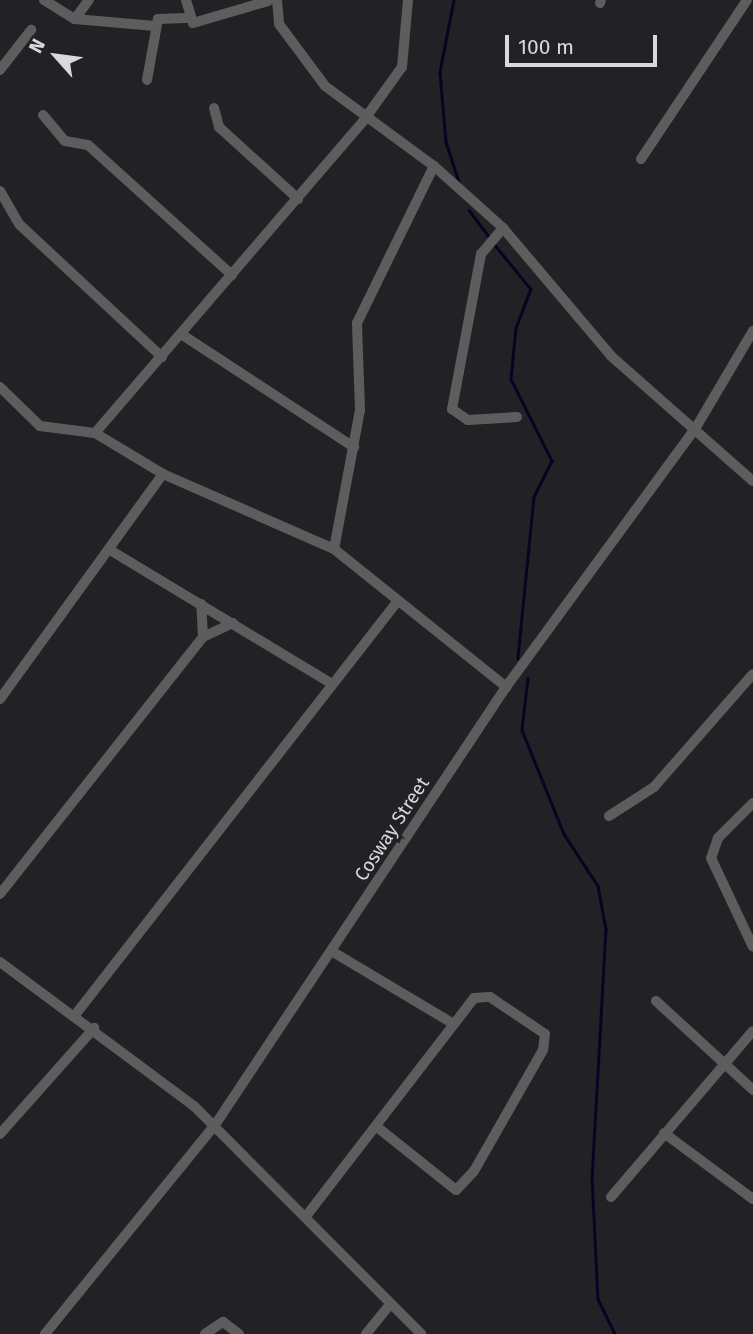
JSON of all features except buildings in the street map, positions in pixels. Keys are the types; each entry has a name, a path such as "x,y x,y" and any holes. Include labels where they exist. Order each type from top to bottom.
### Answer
{"street":[{"path":"44,0 75,19 155,26"},
{"path":"75,19 89,0"},
{"path":"186,0 186,18"},
{"path":"95,433 364,120 402,67 408,0"},
{"path":"641,159 747,0"},
{"path":"147,80 155,26 166,15 186,18 193,23 272,1 279,24 325,86 364,120 434,166 503,228 611,356 753,481"},
{"path":"0,69 31,30"},
{"path":"214,108 219,127 298,199"},
{"path":"43,115 65,141 88,145 232,275"},
{"path":"334,549 354,447 361,370 357,324 434,166"},
{"path":"0,191 20,225 162,357"},
{"path":"503,228 485,250 457,358 452,409 468,420 517,417"},
{"name":"Cosway Street","path":"45,1334 215,1125 506,687 695,429 753,331"},
{"path":"181,334 354,447"},
{"path":"0,387 40,426 95,433 163,474 334,549 506,687"},
{"path":"0,699 163,474"},
{"path":"110,550 332,684"},
{"path":"75,1015 397,602"},
{"path":"201,604 203,637"},
{"path":"0,894 203,637 233,623"},
{"path":"609,816 654,787 753,674"},
{"path":"753,803 718,838 711,858 753,947"},
{"path":"332,952 452,1023"},
{"path":"0,962 94,1028 215,1125 307,1214 389,1306 421,1334"},
{"path":"307,1214 377,1127 452,1023 482,995 541,1028 547,1041 467,1182 449,1186 377,1127"},
{"path":"656,1002 753,1090"},
{"path":"0,1134 94,1028"},
{"path":"611,1197 753,1031"},
{"path":"664,1133 753,1199"},
{"path":"366,1334 389,1306"},
{"path":"205,1334 223,1322 239,1334"}],"waterway":[{"path":"454,0 440,72 446,142 459,182"},
{"path":"469,210 490,238"},
{"path":"494,244 531,289 516,328 511,379 552,461 534,497 518,658"},
{"path":"528,678 522,730 564,834 598,886 606,929 592,1177 598,1299 615,1334"}]}
